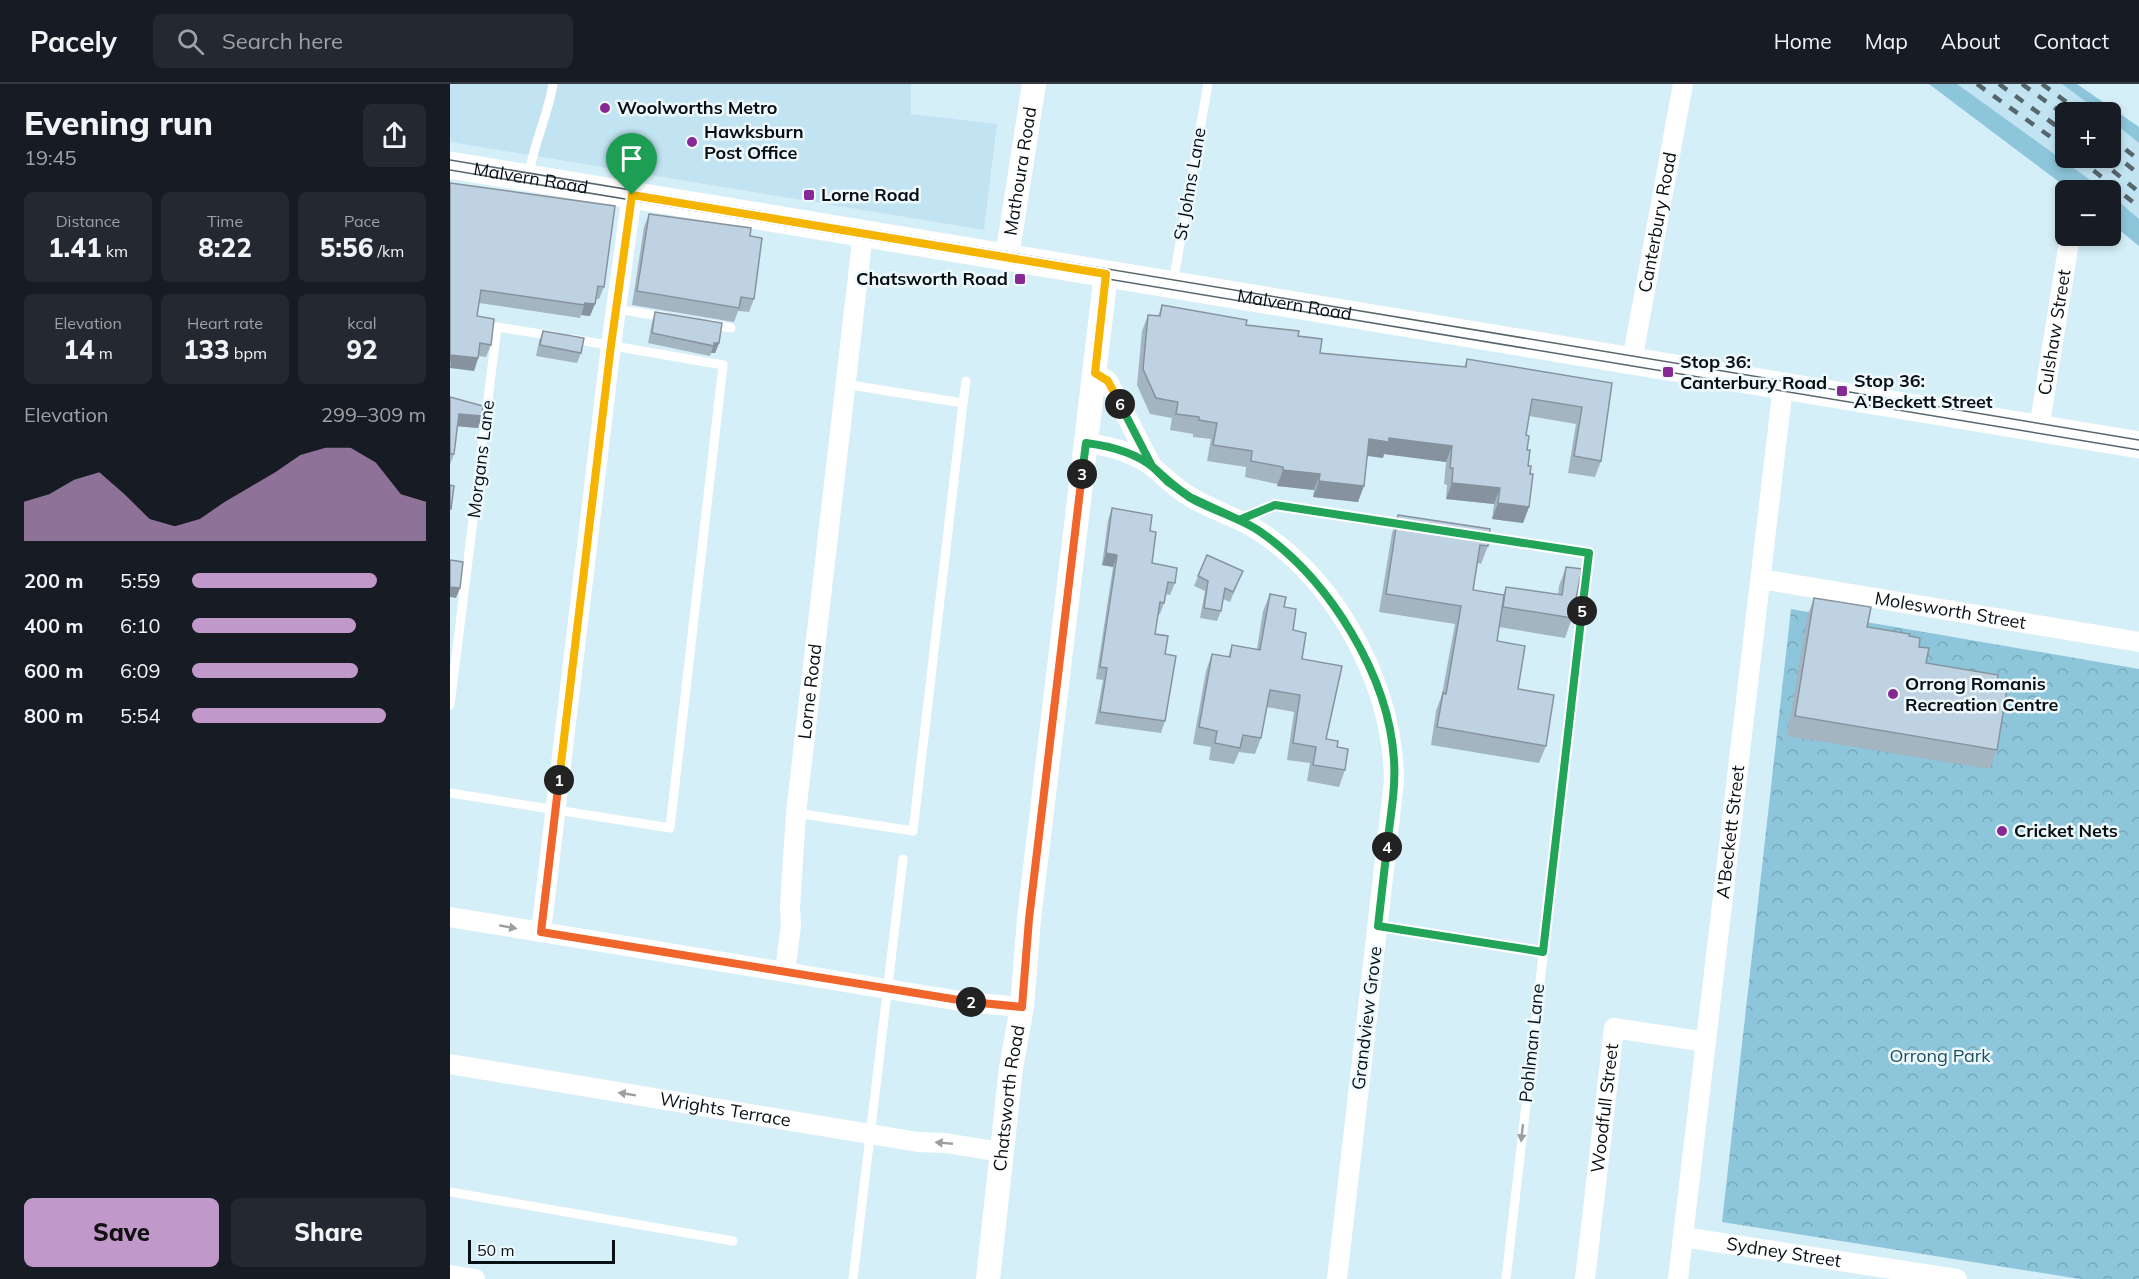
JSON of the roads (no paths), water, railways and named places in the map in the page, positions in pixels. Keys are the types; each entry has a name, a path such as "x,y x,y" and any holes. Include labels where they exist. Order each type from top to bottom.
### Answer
{"main road":[{"name":"Malvern Road","path":"450,165 2139,445"}],"street":[{"name":"Mathoura Road","path":"1007,257 1034,84"},
{"name":"Canterbury Road","path":"1632,361 1683,84"},
{"path":"541,932 611,345 632,195"},
{"name":"Lorne Road","path":"785,972 791,925 796,813 863,233"},
{"name":"Culshaw Street","path":"2039,429 2068,246"},
{"name":"Chatsworth Road","path":"988,1279 1011,1068 1022,1007 1029,919 1106,274"},
{"name":"Grandview Grove","path":"1095,373 1108,381 1152,466"},
{"name":"A'Beckett Street","path":"1678,1279 1783,386"},
{"name":"Grandview Grove","path":"1086,443 1119,448 1152,466 1190,497 1239,520 1281,548 1325,594 1359,648 1386,711 1394,781 1337,1279"},
{"name":"Molesworth Street","path":"1761,579 2139,642"},
{"path":"450,917 966,1002 1022,1007"},
{"name":"Woodfull Street","path":"1585,1279 1614,1028 1706,1042"},
{"name":"Wrights Terrace","path":"450,1064 871,1134 1001,1152"},
{"name":"Sydney Street","path":"1683,1237 1957,1279"},
{"path":"450,1275 475,1279"}],"lane":[{"path":"528,178 532,152 548,112 553,84"},
{"name":"St Johns Lane","path":"1172,285 1208,84"},
{"path":"616,309 675,319"},
{"path":"697,322 731,328"},
{"name":"Morgans Lane","path":"450,705 497,327 611,345"},
{"path":"450,793 670,828 723,365 611,345"},
{"path":"796,813 913,831 966,381"},
{"path":"844,384 963,403"},
{"path":"1239,520 1275,505 1414,526"},
{"name":"Pohlman Lane","path":"1472,535 1589,553 1506,1279"},
{"path":"853,1279 903,859"},
{"path":"1378,926 1543,952"},
{"path":"450,1192 733,1241"}],"tram line":[{"path":"450,160 2139,440"},
{"path":"450,170 2139,450"}],"railway":[{"path":"1977,84 2055,140"},
{"path":"1999,84 2055,125"},
{"path":"2022,84 2055,108"},
{"path":"2042,84 2066,102"},
{"path":"2121,146 2139,160"},
{"path":"2121,160 2139,174"},
{"path":"2090,168 2139,207"},
{"path":"2109,168 2139,192"}],"place":[{"name":"Woolworths Metro","path":"605,108"},
{"name":"Hawksburn Post Office","path":"692,142"},
{"name":"Lorne Road","path":"809,195"},
{"name":"Chatsworth Road","path":"1020,279"},
{"name":"Stop 36: Canterbury Road","path":"1668,372"},
{"name":"Stop 36: A'Beckett Street","path":"1842,391"},
{"name":"Orrong Romanis Recreation Centre","path":"1893,694"},
{"name":"Cricket Nets","path":"2002,831"}],"park label":[{"name":"Orrong Park","path":"1940,1056"}]}
